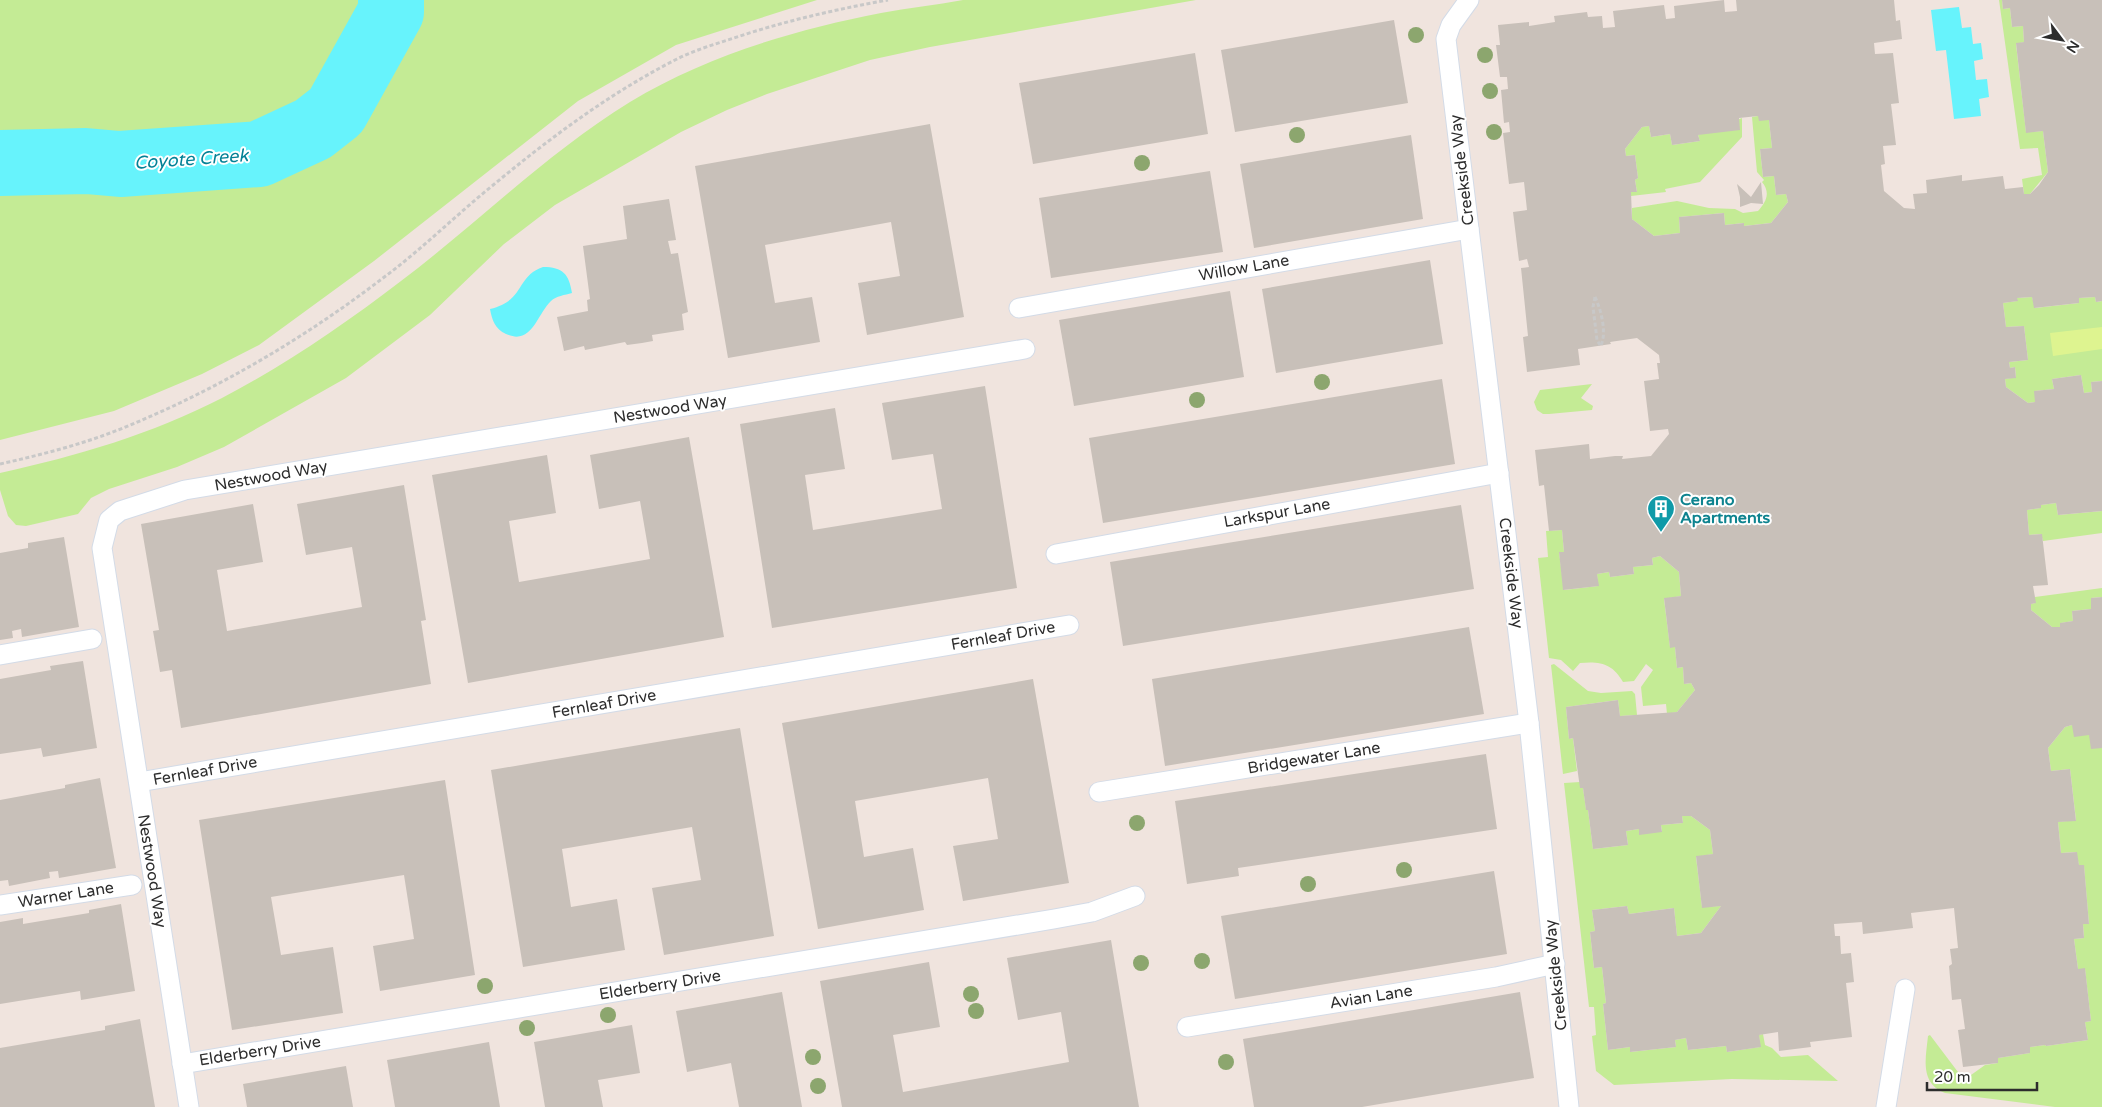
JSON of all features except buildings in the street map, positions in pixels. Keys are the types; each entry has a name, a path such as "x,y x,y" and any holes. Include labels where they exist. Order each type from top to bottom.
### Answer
{"lane":[{"name":"Creekside Way","path":"1469,0 1451,25 1446,39 1529,723 1570,1107"},
{"name":"Willow Lane","path":"1019,308 1469,229"},
{"name":"Nestwood Way","path":"189,1107 102,548 109,520 120,511 185,490 1025,349"},
{"name":"Larkspur Lane","path":"1056,554 1498,473"},
{"name":"Fernleaf Drive","path":"139,782 1069,625"},
{"path":"0,655 92,638"},
{"name":"Bridgewater Lane","path":"1099,792 1529,723"},
{"name":"Warner Lane","path":"0,905 132,885"},
{"name":"Elderberry Drive","path":"182,1064 1054,920 1092,912 1135,896"},
{"name":"Avian Lane","path":"1187,1027 1496,977 1555,964"},
{"path":"1886,1107 1905,989"}],"path":[{"path":"0,464 50,452 116,430 195,396 326,321 386,277 492,186 557,134 624,88 680,58 779,24 829,10 888,0"},
{"path":"1594,297 1599,306 1603,340 1601,345 1597,340 1593,307 1594,297"}],"green space":[{"path":"0,0 817,0 676,45 578,101 374,261 259,345 202,374 114,411 0,440"},
{"path":"963,0 1196,0 930,47 870,60 767,94 727,110 681,132 555,205 504,244 430,315 346,378 224,447 177,467 109,489 91,498 78,514 26,526 16,525 8,516 0,490 0,473 114,443 169,423 222,398 269,372 358,313 430,259 570,143 630,102 659,86 720,58 783,37 881,13"},
{"path":"1999,0 2002,0 2003,9 2010,8 2012,27 2023,26 2024,42 2016,44 2026,132 2043,131 2048,172 2030,194 2024,194 2022,179 2042,175 2038,148 2020,149"},
{"path":"1758,116 1769,120 1772,148 1760,149 1763,177 1774,176 1776,195 1786,194 1788,202 1771,223 1744,226 1744,223 1725,225 1724,213 1679,217 1680,233 1654,236 1632,219 1632,208 1677,201 1709,208 1735,209 1743,213 1758,211 1765,201 1767,194 1762,182 1764,180 1757,172 1752,117"},
{"path":"1742,118 1742,137 1700,182 1665,189 1666,192 1631,196 1631,192 1637,192 1635,180 1638,178 1635,155 1626,156 1625,149 1642,127 1649,126 1651,137 1670,134 1672,145 1700,141 1698,135"},
{"path":"2032,297 2035,308 2079,303 2079,298 2095,297 2096,302 2102,301 2102,381 2091,382 2092,392 2084,393 2081,375 2052,379 2054,389 2035,391 2035,402 2028,403 2006,387 2005,379 2016,377 2015,367 2010,368 2009,362 2028,360 2024,326 2006,327 2003,303 2017,301 2017,298"},
{"path":"2102,327 2102,349 2053,356 2050,333"},
{"path":"1592,384 1581,398 1593,406 1592,410 1543,414 1537,410 1534,402 1540,390"},
{"path":"2056,503 2058,515 2102,511 2102,533 2043,541 2041,534 2029,535 2027,510 2040,508 2041,505"},
{"path":"1562,530 1564,552 1559,552 1564,590 1598,586 1597,574 1609,572 1610,577 1634,574 1633,567 1653,565 1652,558 1660,556 1679,572 1681,596 1664,599 1670,647 1675,647 1677,668 1683,667 1684,684 1691,683 1695,690 1677,712 1667,714 1666,704 1643,706 1641,687 1653,670 1646,664 1634,681 1623,682 1615,671 1600,663 1580,663 1573,671 1561,660 1549,658 1538,558 1548,557 1546,531"},
{"path":"2102,588 2102,597 2091,598 2091,609 2072,611 2073,621 2061,623 2060,627 2052,627 2031,610 2031,604 2035,603 2035,597"},
{"path":"1554,664 1588,691 1601,693 1632,691 1635,694 1637,715 1620,716 1618,700 1566,707 1569,739 1573,738 1577,771 1563,774 1551,665"},
{"path":"2072,725 2089,735 2102,748 2102,1107 2055,1107 1945,1093 1931,1083 1926,1069 1928,1036 1930,1035 1964,1080 1985,1065 1998,1063 1998,1058 2030,1053 2030,1047 2088,1040 2085,1022 2091,1021 2085,969 2078,969 2074,939 2084,938 2083,924 2089,924 2084,866 2079,865 2076,852 2061,853 2058,822 2076,820 2070,769 2051,771 2048,748 2065,727"},
{"path":"1580,782 1580,788 1583,788 1586,809 1588,810 1593,849 1628,845 1626,831 1639,829 1639,834 1662,831 1661,825 1683,823 1682,816 1691,816 1710,830 1713,854 1696,857 1702,907 1721,906 1701,933 1677,936 1674,908 1629,914 1627,906 1592,910 1595,931 1590,932 1594,968 1602,967 1606,1003 1603,1004 1608,1050 1630,1047 1630,1052 1676,1047 1675,1040 1686,1038 1688,1050 1726,1046 1727,1052 1760,1047 1759,1035 1763,1034 1765,1045 1772,1048 1781,1057 1808,1055 1838,1081 1732,1079 1614,1085 1596,1071 1592,1036 1596,1035 1594,1007 1589,1007 1564,783"}],"water":[{"path":"1959,7 1962,28 1971,27 1973,44 1981,43 1983,59 1974,61 1976,80 1987,79 1989,97 1979,99 1981,116 1954,119 1946,50 1936,51 1931,10"},
{"path":"543,267 556,268 564,273 569,281 572,293 553,299 533,327 522,336 515,337 502,332 495,324 490,309 510,300 534,271"}],"waterway":[{"name":"Coyote Creek","path":"0,163 86,161 120,164 259,154 313,129 336,111 391,12 391,0"}],"place":[{"name":"Cerano Apartments","path":"1661,533"}]}
